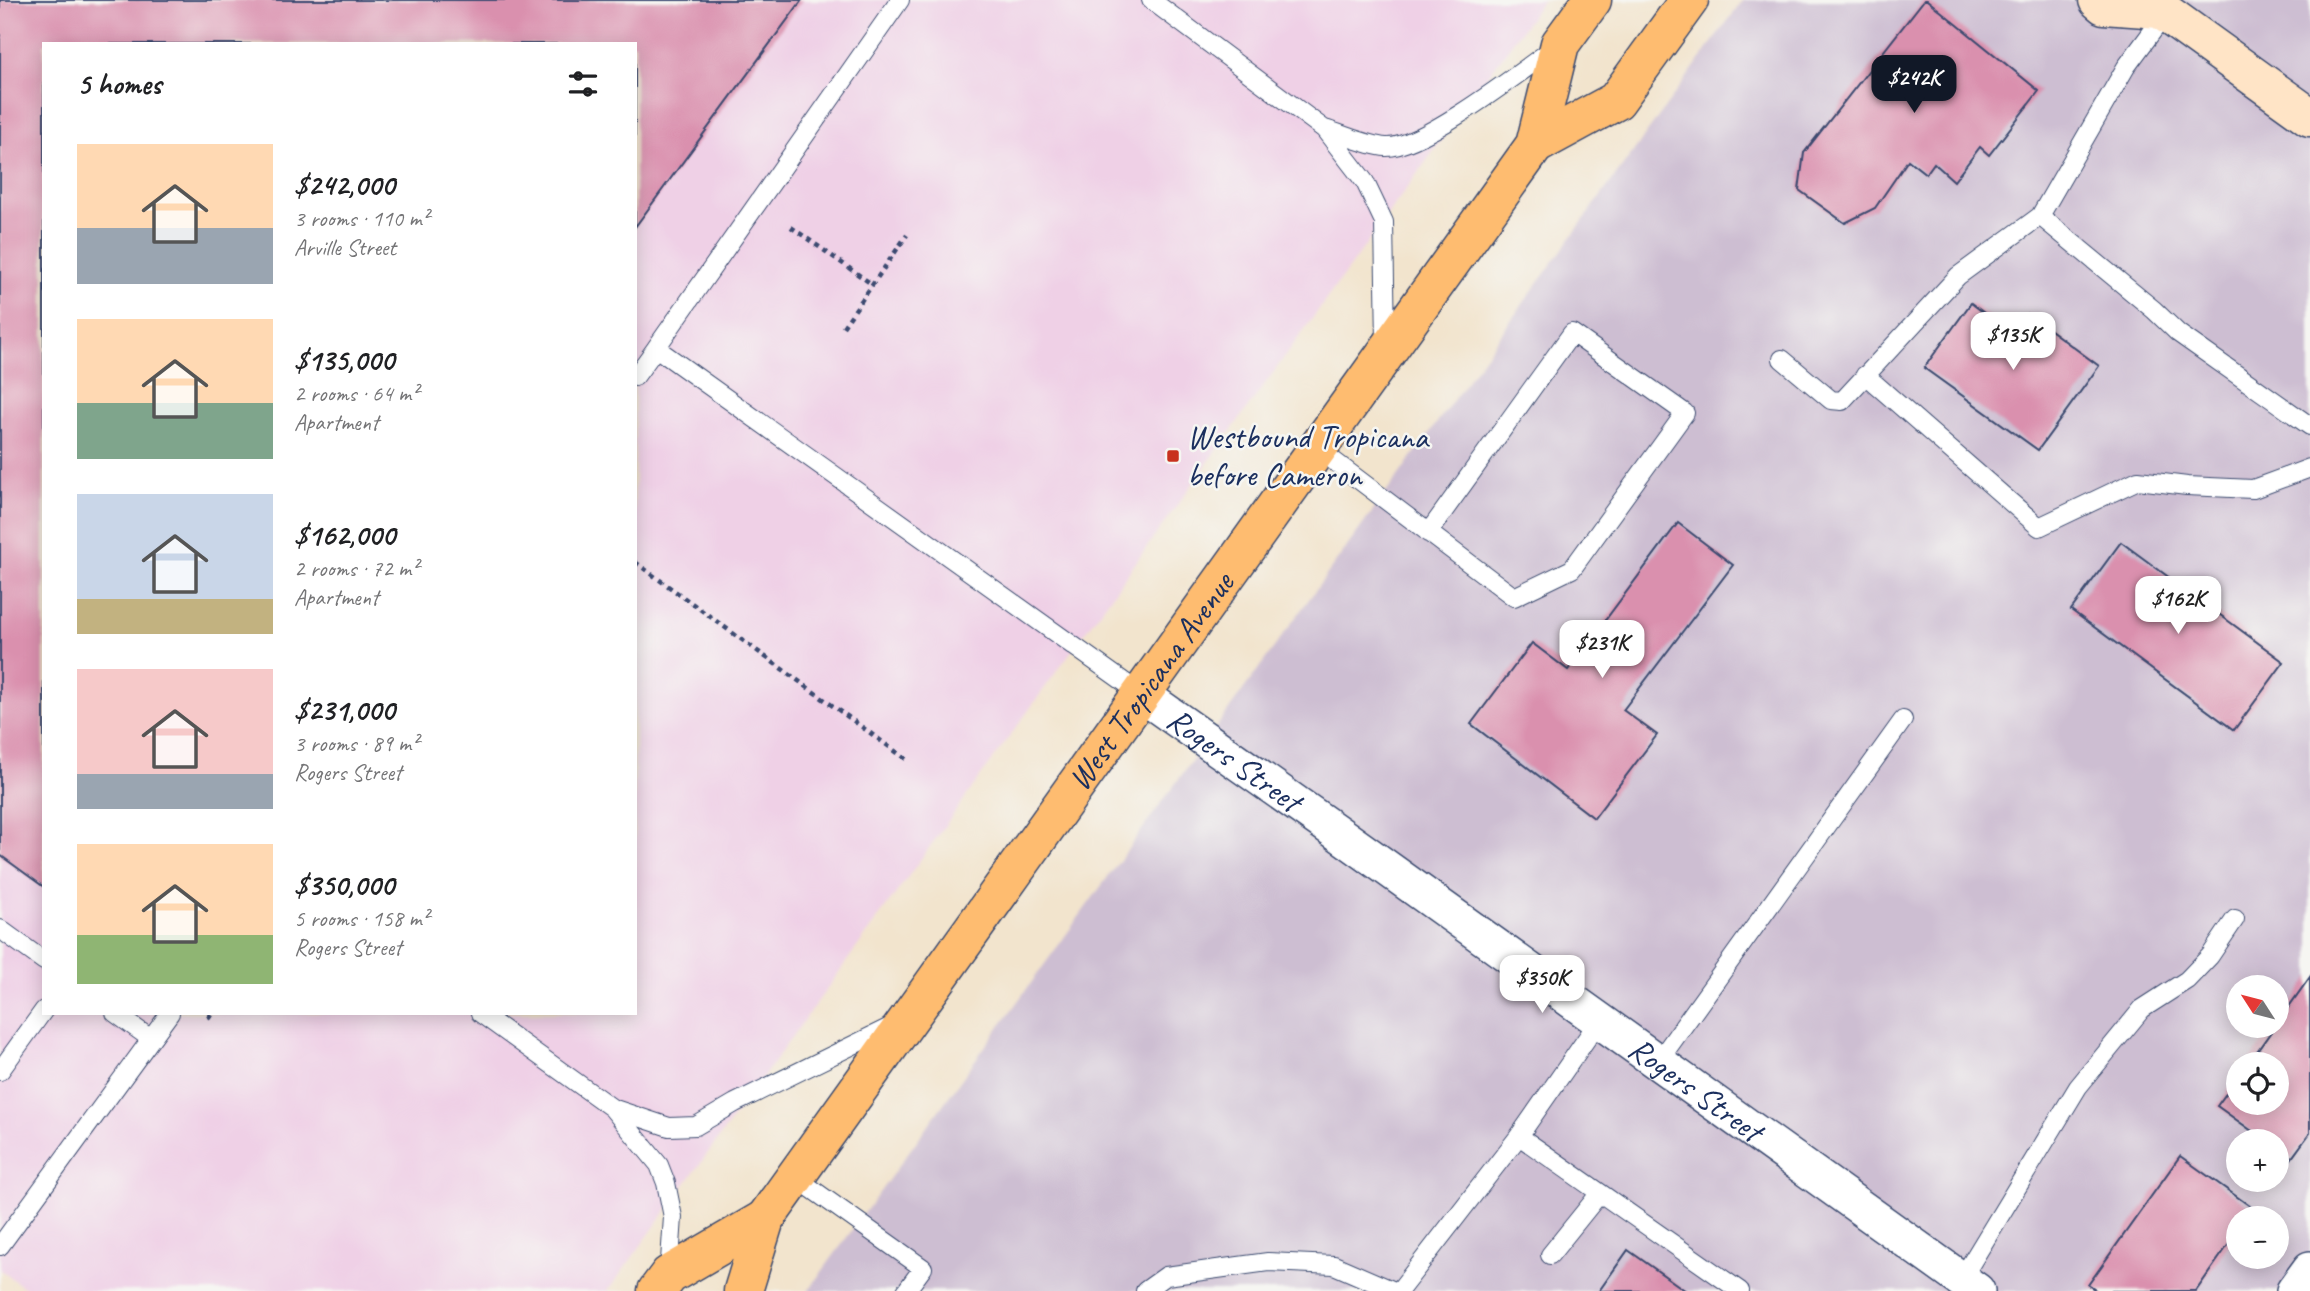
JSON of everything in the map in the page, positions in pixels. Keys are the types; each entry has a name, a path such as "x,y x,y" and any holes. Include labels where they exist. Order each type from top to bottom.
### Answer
{"main road":[{"name":"West Tropicana Avenue","path":"743,1291 765,1219 1535,145 1560,44 1592,0"},
{"name":"West Tropicana Avenue","path":"1535,145 1616,101 1689,0"},
{"name":"West Tropicana Avenue","path":"663,1283 765,1219"}],"street":[{"path":"2098,0 2105,5 2161,7 2310,117"},
{"name":"Rogers Street","path":"1141,695 1969,1285"},
{"path":"2294,1291 2310,1269"}],"lane":[{"path":"637,374 900,0"},
{"path":"1151,0 1324,129 1365,182 1384,222 1386,352"},
{"path":"1782,359 1831,400 1842,401 1958,276 2039,216 2161,7"},
{"path":"1324,129 1386,147 1408,144 1467,109 1560,44"},
{"path":"2039,216 2154,310 2178,333 2310,426"},
{"path":"1318,449 1428,533 1514,597 1572,569 1685,413 1572,332 1428,533"},
{"path":"656,348 1141,695"},
{"path":"1865,375 2039,527 2138,480 2187,486 2253,489 2310,468"},
{"path":"1657,1063 1903,720"},
{"path":"1969,1285 2078,1087 2141,1009 2187,980 2210,956 2235,919"},
{"path":"0,929 42,960"},
{"path":"0,1070 42,1013"},
{"path":"118,1015 151,1040"},
{"path":"0,1246 169,1015"},
{"path":"484,1015 612,1108 659,1166 666,1183 673,1217 663,1283"},
{"path":"612,1108 669,1126 696,1126 735,1103 908,1019"},
{"path":"1145,1291 1166,1276 1268,1262 1334,1265 1396,1291 1519,1136 1599,1021"},
{"path":"1519,1136 1740,1291"},
{"path":"795,1177 923,1268 906,1291"},
{"path":"1550,1255 1600,1193"}],"path":[{"path":"791,227 873,285"},
{"path":"843,327 907,235"},
{"path":"637,563 906,759"}],"shaded area":[{"path":"0,0 1543,0 608,1291 29,1291 0,1270"},
{"path":"1743,0 2310,0 2310,1291 808,1291"}],"building":[{"path":"0,0 802,0 637,224 637,42 42,42 42,886 0,855"},
{"path":"1924,0 2039,91 1989,155 1980,147 1954,181 1934,163 1926,174 1908,160 1875,208 1845,223 1799,190 1804,153"},
{"path":"1971,303 2013,335 2028,314 2099,366 2038,450 1924,368"},
{"path":"1678,523 1733,565 1623,710 1657,735 1594,818 1471,724 1532,643 1568,670"},
{"path":"2121,542 2284,662 2234,730 2071,610"},
{"path":"2310,977 2310,1133 2291,1159 2289,1129 2249,1129 2230,1115 2289,1115 2289,1052 2257,1052 2267,1038 2289,1038 2289,1006"},
{"path":"2226,1094 2226,1112 2217,1106"},
{"path":"2180,1156 2226,1189 2226,1192 2230,1192 2250,1206 2226,1206 2226,1248 2196,1291 2097,1291 2088,1285"},
{"path":"1628,1250 1686,1291 1599,1291"}],"place":[{"name":"Westbound Tropicana before Cameron","path":"1173,456"}]}
